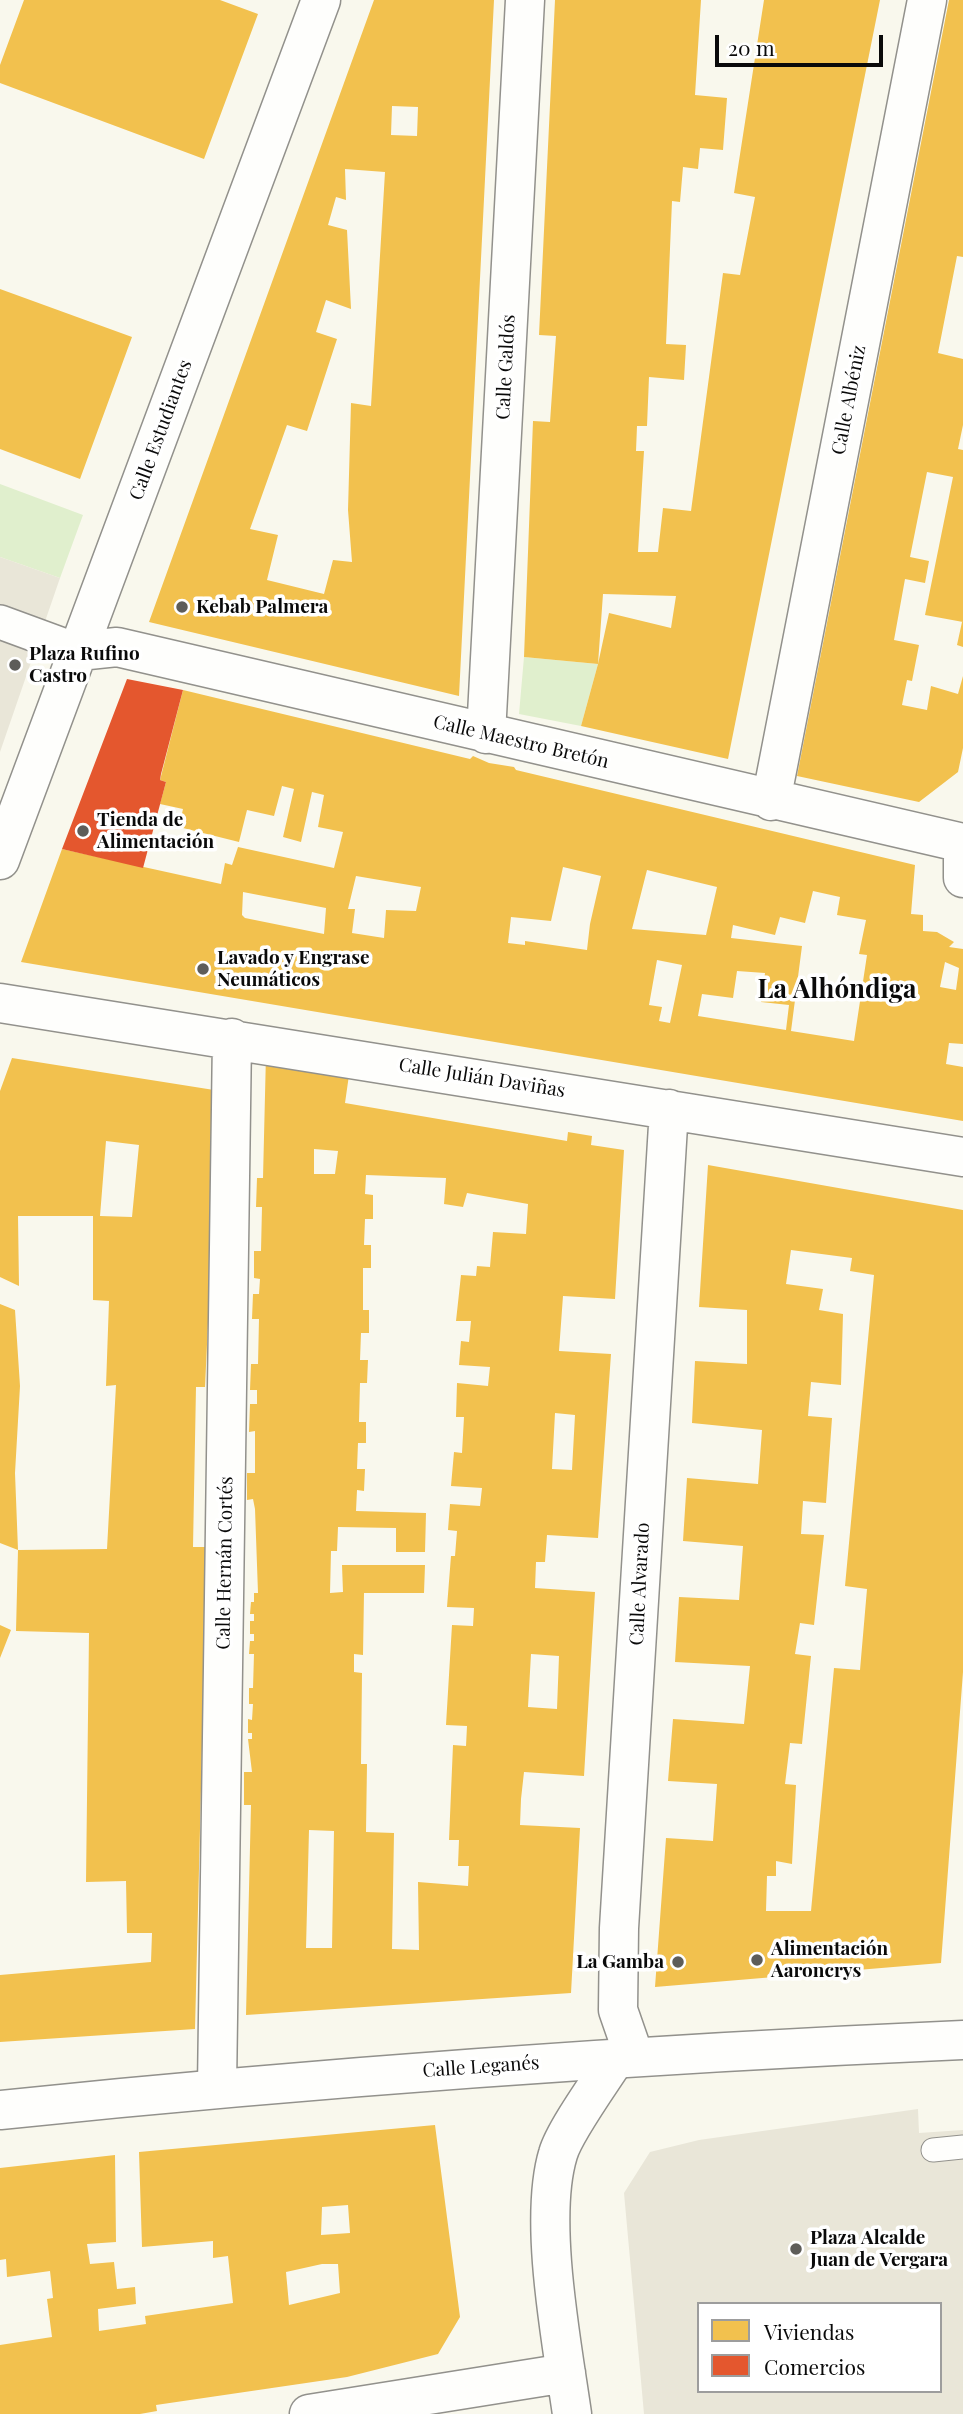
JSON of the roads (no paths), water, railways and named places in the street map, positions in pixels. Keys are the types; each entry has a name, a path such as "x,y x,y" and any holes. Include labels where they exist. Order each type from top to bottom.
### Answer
{"street":[{"name":"Calle Estudiantes","path":"0,860 321,0"},
{"name":"Calle Galdós","path":"486,734 525,0"},
{"name":"Calle Albéniz","path":"771,801 927,0"},
{"path":"0,622 79,651"},
{"name":"Calle Maestro Bretón","path":"79,651 117,647 771,801 963,843"},
{"path":"963,849 963,878"},
{"name":"Calle Julián Daviñas","path":"0,1003 963,1157"},
{"name":"Calle Hernán Cortés","path":"217,2087 232,1038"},
{"name":"Calle Alvarado","path":"625,2057 618,2010 619,1928 668,1109"},
{"name":"Calle Leganés","path":"0,2110 217,2087 625,2057 963,2040"},
{"path":"572,2414 551,2237 552,2192 558,2153 625,2057"},
{"path":"309,2414 566,2373"}],"lane":[{"path":"933,2150 963,2147"}],"place":[{"name":"Kebab Palmera","path":"182,607"},
{"name":"Plaza Rufino Castro","path":"15,665"},
{"name":"Tienda de Alimentación","path":"83,831"},
{"name":"Lavado y Engrase Neumáticos","path":"203,969"},
{"name":"Alimentación Aaroncrys","path":"757,1960"},
{"name":"La Gamba","path":"678,1962"},
{"name":"Plaza Alcalde Juan de Vergara","path":"796,2249"}],"district":[{"name":"La Alhóndiga","path":"837,990"}]}
